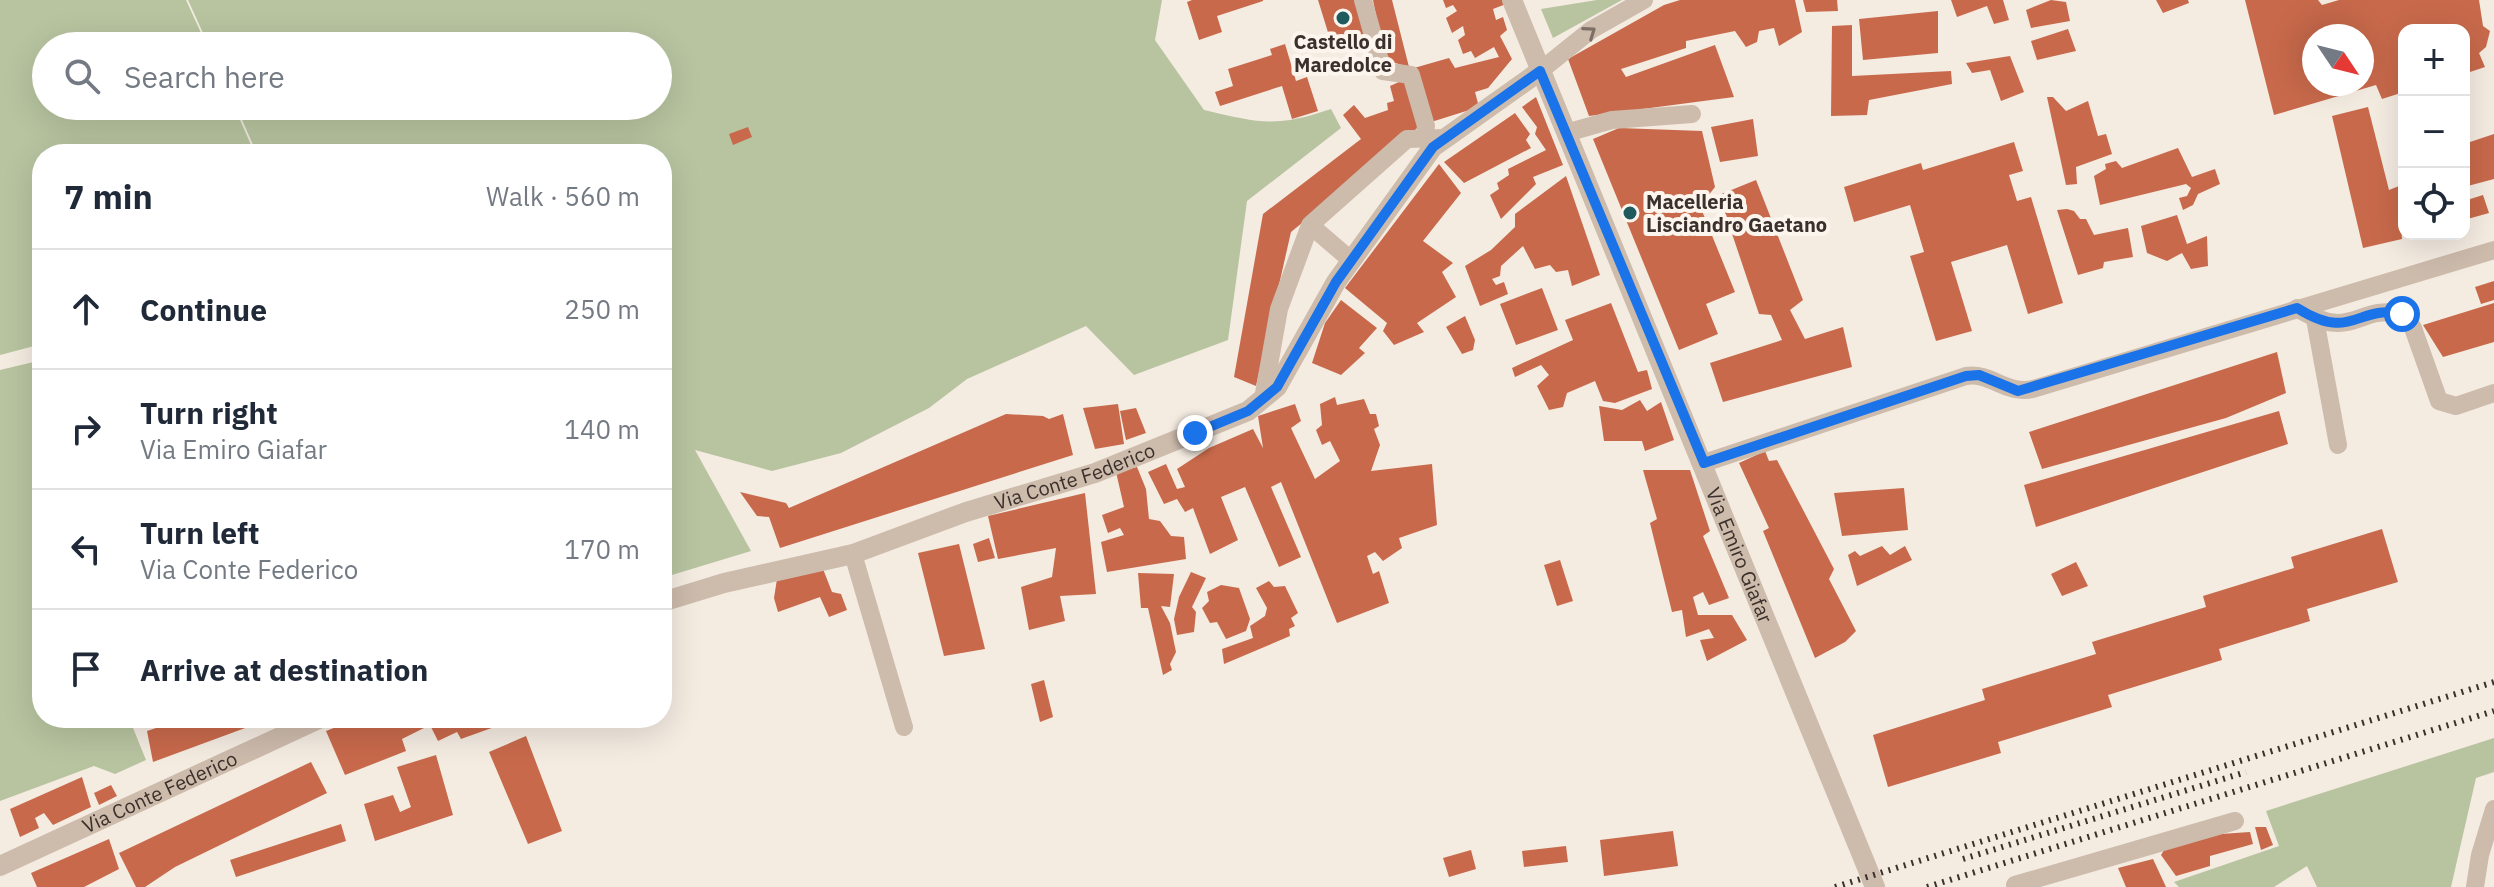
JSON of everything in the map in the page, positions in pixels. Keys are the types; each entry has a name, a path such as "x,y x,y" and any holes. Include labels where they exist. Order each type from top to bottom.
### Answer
{"street":[{"path":"1363,0 1383,71 1411,75 1426,126 1424,139"},
{"name":"Via Emiro Giafar","path":"1512,0 1875,887"},
{"name":"Via Conte Federico","path":"672,599 724,583 853,554 966,512 1095,473 1248,411 1277,387 1336,282 1433,147 1540,71 1591,30 1644,0"},
{"path":"1566,133 1612,120 1692,114"},
{"path":"1263,399 1279,309 1310,225 1407,139 1446,138"},
{"path":"1310,225 1352,261"},
{"path":"1704,463 1966,376 1979,375 2009,390 2025,390 2494,250"},
{"path":"2297,308 2333,325 2387,313 2402,314 2413,328 2439,401 2456,406 2494,393"},
{"path":"2315,319 2338,445"},
{"path":"853,554 904,727"},
{"name":"Via Conte Federico","path":"0,866 299,728"},
{"path":"2475,887 2480,855 2494,809"},
{"path":"2013,886 2235,821"}],"green space":[{"path":"0,0 186,0 201,32 32,32 32,120 240,120 251,144 32,144 32,347 0,355"},
{"path":"188,0 1162,0 1155,40 1204,110 1268,122 1295,119 1331,109 1341,128 1247,201 1228,340 1134,375 1086,326 967,379 929,408 841,453 772,471 695,450 751,551 672,575 672,144 253,144 242,120 672,120 672,32 203,32"},
{"path":"1597,0 1622,0 1553,38 1541,9"},
{"path":"32,362 32,728 133,728 146,760 115,774 94,766 0,801 0,370"},
{"path":"2494,738 2494,772 2476,778 2451,887 2317,887 2307,866 2274,887 2179,887 2174,882 2279,846 2266,811"}],"building":[{"name":"Castello di Maredolce","path":"1318,0 1358,0 1370,40 1352,46 1349,36 1331,42"},
{"path":"1373,0 1392,0 1409,67 1385,60"},
{"path":"1443,0 1504,0 1506,4 1493,9 1496,20 1503,17 1507,30 1500,36 1512,59 1488,88 1475,92 1479,107 1428,123 1414,68 1449,58 1455,68 1499,57 1494,47 1475,58 1471,51 1463,54 1458,40 1465,35 1463,26 1452,33 1446,18 1457,11 1453,5 1446,8"},
{"path":"1680,0 1795,0 1802,32 1779,46 1774,28 1759,31 1757,42 1746,47 1735,31 1686,41 1686,48 1621,69 1626,77 1715,45 1734,97 1589,116 1568,59 1664,5"},
{"path":"1803,0 1837,0 1838,11 1806,12"},
{"path":"1951,0 2003,0 2009,20 1994,24 1987,6 1957,17"},
{"path":"2051,0 2066,2 2070,21 2031,28 2026,10"},
{"path":"2156,0 2188,0 2189,3 2163,13"},
{"path":"2245,0 2318,0 2322,5 2339,0 2479,0 2483,26 2490,31 2486,47 2479,53 2485,67 2470,72 2470,24 2398,24 2398,94 2382,99 2374,86 2374,24 2302,24 2302,96 2339,96 2274,115"},
{"name":"Castello di Maredolce","path":"1263,1 1217,16 1222,32 1199,40 1187,2"},
{"path":"1938,11 1938,53 1863,60 1859,19"},
{"path":"1852,25 1852,76 1951,71 1952,84 1869,100 1867,115 1831,116 1832,26"},
{"path":"2068,29 2076,51 2037,60 2031,41"},
{"path":"1285,44 1296,81 1307,77 1318,111 1292,119 1282,86 1220,106 1215,92 1233,86 1228,69 1272,55 1270,49"},
{"path":"2010,56 2024,92 2001,101 1990,70 1972,73 1966,63"},
{"path":"1408,78 1421,125 1291,232 1256,386 1234,377 1263,214 1361,139 1343,115 1354,105 1365,118 1388,110 1387,103 1394,101 1390,86"},
{"path":"1536,97 1563,165 1533,177 1536,184 1501,219 1490,195 1499,189 1497,183 1509,175 1508,169 1546,150 1535,134 1537,127 1522,107"},
{"path":"2047,97 2053,97 2066,111 2088,101 2098,136 2106,134 2112,154 2076,167 2077,184 2066,185"},
{"path":"2368,107 2389,190 2398,186 2398,240 2363,248 2332,116"},
{"path":"1515,113 1530,134 1526,140 1531,148 1464,183 1444,162"},
{"path":"1753,119 1758,156 1720,162 1711,127"},
{"path":"748,127 752,137 733,145 729,134"},
{"path":"1619,128 1702,131 1715,187 1700,206 1735,292 1706,304 1718,334 1679,350 1593,139"},
{"path":"2494,134 2494,179 2470,185 2470,142"},
{"path":"2014,142 2023,171 2009,175 2017,201 2031,197 2063,303 2028,314 2007,245 1951,262 1972,331 1936,341 1910,256 1924,252 1910,205 1854,222 1844,187 1921,163 1923,170"},
{"path":"2178,148 2192,177 2215,169 2220,184 2198,194 2193,205 2183,210 2179,198 2187,196 2191,188 2186,184 2100,205 2094,176 2106,169 2105,164 2116,161 2122,168"},
{"path":"1439,164 1461,193 1423,241 1453,263 1442,272 1456,297 1417,323 1424,332 1394,345 1383,331 1387,323 1345,288"},
{"path":"1566,176 1600,275 1572,286 1568,270 1556,272 1550,265 1535,269 1523,246 1501,266 1500,276 1492,279 1496,285 1504,282 1508,294 1480,306 1465,266 1491,250 1515,227 1515,214"},
{"path":"1756,180 1803,300 1790,310 1805,339 1843,327 1852,367 1723,402 1710,363 1782,340 1771,315 1759,314 1719,195"},
{"path":"2483,195 2489,213 2470,218 2470,199"},
{"path":"2057,210 2074,211 2080,219 2086,219 2094,235 2128,228 2133,257 2104,262 2103,268 2078,275"},
{"path":"2177,215 2187,244 2207,236 2208,266 2191,269 2182,253 2167,261 2147,253 2141,226"},
{"path":"2494,281 2494,300 2481,304 2475,287"},
{"path":"1542,288 1558,330 1516,345 1500,304"},
{"path":"1341,300 1377,328 1359,348 1365,353 1341,375 1312,363 1325,323"},
{"path":"1611,303 1638,372 1647,370 1652,389 1615,403 1603,401 1595,381 1567,393 1563,407 1549,410 1537,386 1549,375 1541,365 1515,377 1512,368 1573,340 1565,320"},
{"path":"2494,303 2494,342 2443,357 2423,325"},
{"path":"1465,316 1475,340 1473,350 1462,354 1446,327"},
{"path":"2277,352 2286,393 2226,418 2042,469 2029,432"},
{"path":"1335,397 1337,405 1364,399 1370,414 1376,414 1379,426 1374,429 1380,445 1371,471 1432,464 1437,525 1399,538 1402,548 1383,561 1375,552 1367,556 1373,574 1379,571 1389,603 1337,623 1281,482 1271,487 1301,557 1279,567 1245,487 1221,497 1238,540 1210,554 1193,508 1185,512 1177,499 1164,504 1148,472 1166,464 1177,489 1185,487 1177,469 1209,448 1253,429 1263,448 1258,416 1295,404 1301,421 1291,428 1315,479 1340,461 1330,441 1322,445 1316,430 1322,425 1320,404"},
{"path":"1640,400 1647,411 1661,402 1674,440 1645,451 1642,441 1604,441 1599,406 1622,410"},
{"path":"1118,404 1124,444 1095,449 1083,408"},
{"path":"1136,408 1146,433 1126,440 1120,411"},
{"path":"2279,411 2288,444 2036,527 2024,485"},
{"path":"1006,414 1049,419 1063,414 1073,455 780,548 769,517 757,516 740,492 786,503 789,508"},
{"path":"1765,451 1769,461 1777,460 1834,569 1829,579 1856,631 1845,642 1815,658 1763,531 1769,528 1739,463"},
{"path":"1137,467 1146,489 1149,519 1160,521 1171,536 1184,537 1186,559 1107,572 1101,542 1124,535 1120,528 1108,533 1102,515 1124,507 1116,472"},
{"path":"1643,470 1690,470 1710,531 1703,536 1729,598 1709,605 1703,592 1693,597 1698,615 1732,615 1747,640 1707,661 1700,640 1714,638 1709,629 1686,637 1682,610 1672,612 1650,523 1657,519"},
{"path":"1904,488 1908,530 1842,536 1834,493"},
{"path":"1085,493 1096,594 1060,596 1065,621 1029,630 1021,587 1052,577 1056,548 998,559 988,516"},
{"path":"2382,529 2398,582 2307,609 2310,621 2219,649 2222,660 2108,695 2112,707 1998,742 2001,753 1888,787 1873,735 1985,700 1982,689 2096,654 2092,642 2206,607 2203,596 2294,568 2291,557"},
{"path":"989,538 995,558 978,562 973,544"},
{"path":"959,544 985,649 944,656 918,553"},
{"path":"1882,546 1890,555 1905,546 1912,560 1857,586 1848,555 1855,551 1860,556"},
{"path":"1560,560 1573,601 1557,606 1544,565"},
{"path":"2076,562 2088,586 2062,596 2051,574"},
{"path":"823,569 832,592 841,594 847,610 829,617 820,597 778,612 774,598 777,579"},
{"path":"1191,572 1206,578 1192,607 1196,612 1194,632 1177,635 1174,619 1179,597"},
{"path":"1138,573 1174,574 1170,607 1161,606 1170,623 1176,652 1170,664 1172,670 1163,675 1148,608 1141,608"},
{"path":"1269,581 1274,587 1285,586 1298,613 1291,618 1295,626 1289,629 1290,636 1224,664 1222,649 1253,638 1250,626 1265,616 1267,608 1256,588"},
{"path":"1221,585 1239,588 1250,619 1246,631 1226,639 1217,622 1210,623 1202,608 1209,601 1207,592"},
{"path":"1044,680 1053,717 1040,722 1031,684"},
{"path":"156,728 245,728 153,762 147,731"},
{"path":"334,728 424,728 402,739 406,751 345,775 326,731"},
{"path":"432,728 492,728 461,739 457,732 438,741"},
{"path":"526,736 562,831 528,844 489,752"},
{"path":"436,755 453,815 375,841 364,804 393,795 400,812 411,807 397,767"},
{"path":"311,762 327,793 175,867 145,887 136,887 119,853"},
{"path":"82,777 91,807 53,825 44,813 35,818 39,828 20,837 10,809"},
{"path":"111,785 117,796 99,805 94,793"},
{"path":"341,824 346,841 236,877 230,860"},
{"path":"2255,827 2266,827 2273,845 2261,850"},
{"path":"1673,831 1678,866 1604,876 1600,840"},
{"path":"2250,832 2253,844 2210,856 2210,866 2176,876 2161,855 2164,850 2221,834"},
{"path":"109,839 119,869 84,887 37,887 31,873"},
{"path":"1566,846 1568,862 1524,867 1522,851"},
{"path":"1471,850 1476,869 1449,877 1443,858"},
{"path":"2153,859 2166,887 2126,887 2118,868"}],"railway":[{"path":"1835,887 2494,682"},
{"path":"1927,887 2494,711"},
{"path":"1963,859 2246,772"}],"place":[{"name":"Castello di Maredolce","path":"1343,18"},
{"name":"Macelleria Lisciandro Gaetano","path":"1630,213"}],"route":[{"path":"1195,433 1248,411 1277,387 1336,282 1433,147 1509,96 1540,71 1704,463 1966,376 1979,375 2009,390 2033,389 2297,308 2324,324 2333,325 2393,312 2402,314"}]}
